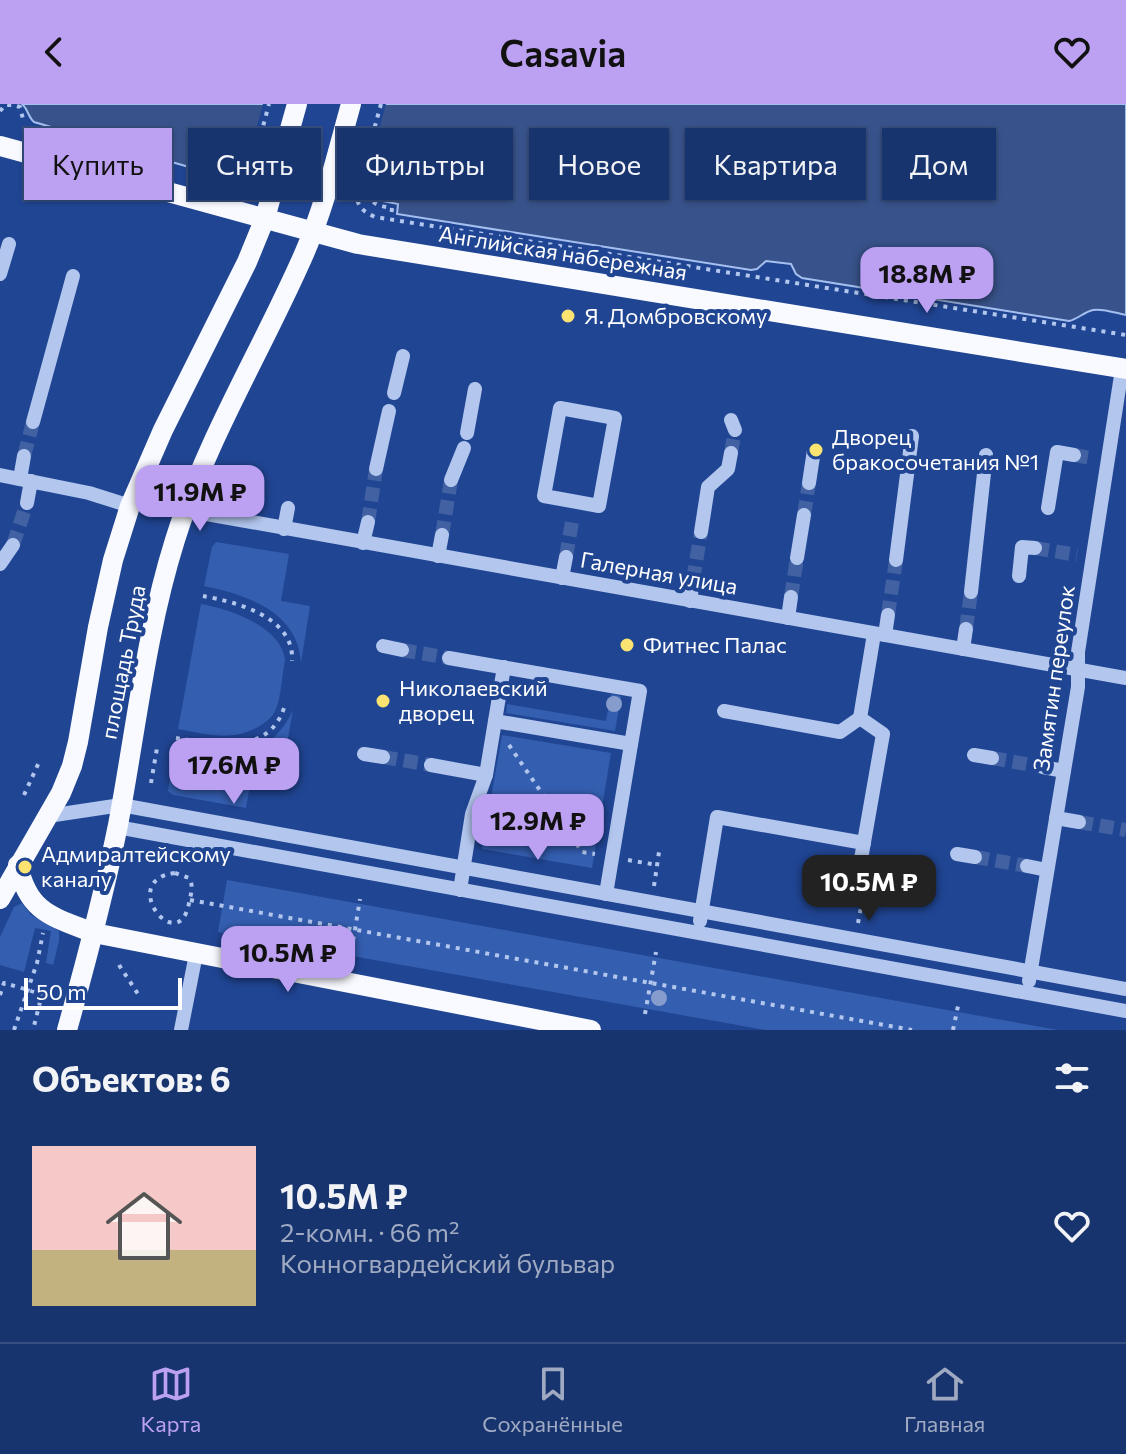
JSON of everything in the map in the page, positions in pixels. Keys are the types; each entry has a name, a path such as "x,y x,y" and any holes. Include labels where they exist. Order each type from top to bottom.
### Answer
{"main road":[{"name":"площадь Труда","path":"0,899 61,793 72,766 98,627 113,560 130,506 174,407 247,262 265,218 297,104"},
{"name":"площадь Труда","path":"67,1030 94,933 117,827 161,589 184,510 313,231 351,104"},
{"name":"Английская набережная","path":"0,146 358,244 1124,369"},
{"path":"18,865 22,883 40,909 94,933 591,1030"}],"street":[{"path":"0,274 9,244"},
{"path":"33,422 73,276"},
{"path":"394,393 403,356"},
{"name":"Замятин переулок","path":"1027,993 1078,687 1086,557 1108,461 1124,369"},
{"path":"451,480 466,440 475,389"},
{"path":"560,408 615,418 599,506 574,509 544,496 560,408"},
{"path":"376,469 389,411"},
{"path":"896,560 912,436"},
{"path":"809,483 814,450"},
{"path":"1048,508 1057,452 1074,455"},
{"path":"701,532 708,487 728,469 731,453"},
{"path":"971,592 986,455"},
{"path":"24,456 27,503"},
{"path":"1092,458 1108,461"},
{"path":"0,475 89,493 130,506"},
{"path":"284,529 288,508"},
{"name":"Галерная улица","path":"184,510 1126,678"},
{"path":"797,558 804,515"},
{"path":"363,543 368,522"},
{"path":"438,556 442,535"},
{"path":"1,561 13,545"},
{"path":"1019,576 1022,547 1035,548"},
{"path":"562,578 566,557"},
{"path":"690,601 693,580"},
{"path":"788,618 791,597"},
{"path":"724,711 840,732 860,718 880,634 888,615"},
{"path":"963,649 966,629"},
{"path":"383,646 402,650"},
{"path":"449,658 640,691 606,894"},
{"path":"460,890 472,814 486,775 504,667"},
{"path":"857,882 883,734 860,718"},
{"path":"495,721 631,744"},
{"path":"364,754 383,757"},
{"path":"974,755 992,758"},
{"path":"431,765 486,775"},
{"path":"1043,767 1064,771"},
{"path":"48,816 121,805 1126,989"},
{"path":"698,933 717,817 864,843"},
{"path":"1056,818 1079,822"},
{"path":"117,827 1126,1011"},
{"path":"957,854 975,857"},
{"path":"1027,866 1047,870"},
{"path":"181,1030 196,954"}],"path":[{"path":"263,128 269,104"},
{"path":"381,104 357,192 359,207 375,217 1126,335"},
{"path":"0,111 5,105 14,105 21,110 23,119"},
{"path":"371,200 377,205 392,208 391,219"},
{"path":"203,596 246,608 277,625 288,638 293,650 292,661"},
{"path":"176,738 243,744 273,729 284,708"},
{"path":"495,721 582,852 657,865"},
{"path":"151,783 157,748"},
{"path":"24,795 40,760"},
{"path":"472,814 567,831"},
{"path":"654,886 659,852"},
{"path":"168,874 189,878 192,884 187,915 173,922 157,915 152,907 151,892 153,884 168,874"},
{"path":"143,891 151,892"},
{"path":"350,960 360,899"},
{"path":"190,900 912,1030"},
{"path":"858,923 860,916"},
{"path":"14,1030 38,960 42,938"},
{"path":"645,1014 656,952"},
{"path":"119,965 140,997"},
{"path":"0,995 4,983 42,994 33,1030"},
{"path":"953,1030 958,1006"}],"shaded area":[{"path":"22,104 1126,104 1126,315 1097,310 1069,321 802,278 791,264 766,261 751,270 397,214 398,204 382,200 513,200 513,128 337,128 337,181 321,176 321,128 188,128 188,167 172,162 172,128 55,128 34,122"},
{"path":"216,542 289,554 281,601 310,606 301,663 298,645 281,619 253,601 204,586 212,547"},
{"path":"201,604 252,621 274,638 281,648 285,660 276,710 266,722 248,732 219,736 178,729"},
{"path":"611,694 621,696 615,731 506,713 507,704 606,721"},
{"path":"293,710 283,766 254,761 246,808 173,795 168,791 175,745 227,753 258,748 283,727"},
{"path":"502,735 611,753 592,868 482,849"},
{"path":"227,880 1058,1030 765,1030 218,932"},
{"path":"22,903 31,915 59,931 53,965 46,963 51,931 35,928 24,972 0,965 0,937 14,907"}],"pier":[{"path":"263,104 386,104 380,128 337,128 337,185 321,180 321,128 256,128"}],"tunnel":[{"path":"24,456 33,422"},
{"path":"731,453 735,430"},
{"path":"1074,455 1092,458"},
{"path":"368,522 376,469"},
{"path":"442,535 451,480"},
{"path":"804,515 809,483"},
{"path":"13,545 27,503"},
{"path":"566,557 573,516"},
{"path":"693,580 701,532"},
{"path":"1035,548 1077,555"},
{"path":"791,597 797,558"},
{"path":"888,615 896,560"},
{"path":"966,629 971,592"},
{"path":"402,650 449,658"},
{"path":"383,757 431,765"},
{"path":"992,758 1043,767"},
{"path":"1079,822 1126,830"},
{"path":"975,857 1027,866"}],"place":[{"name":"Я. Домбровскому","path":"568,316"},
{"name":"Дворец бракосочетания №1","path":"816,450"},
{"name":"Фитнес Палас","path":"627,645"},
{"name":"Николаевский дворец","path":"383,701"},
{"name":"Адмиралтейскому каналу","path":"25,867"}]}
